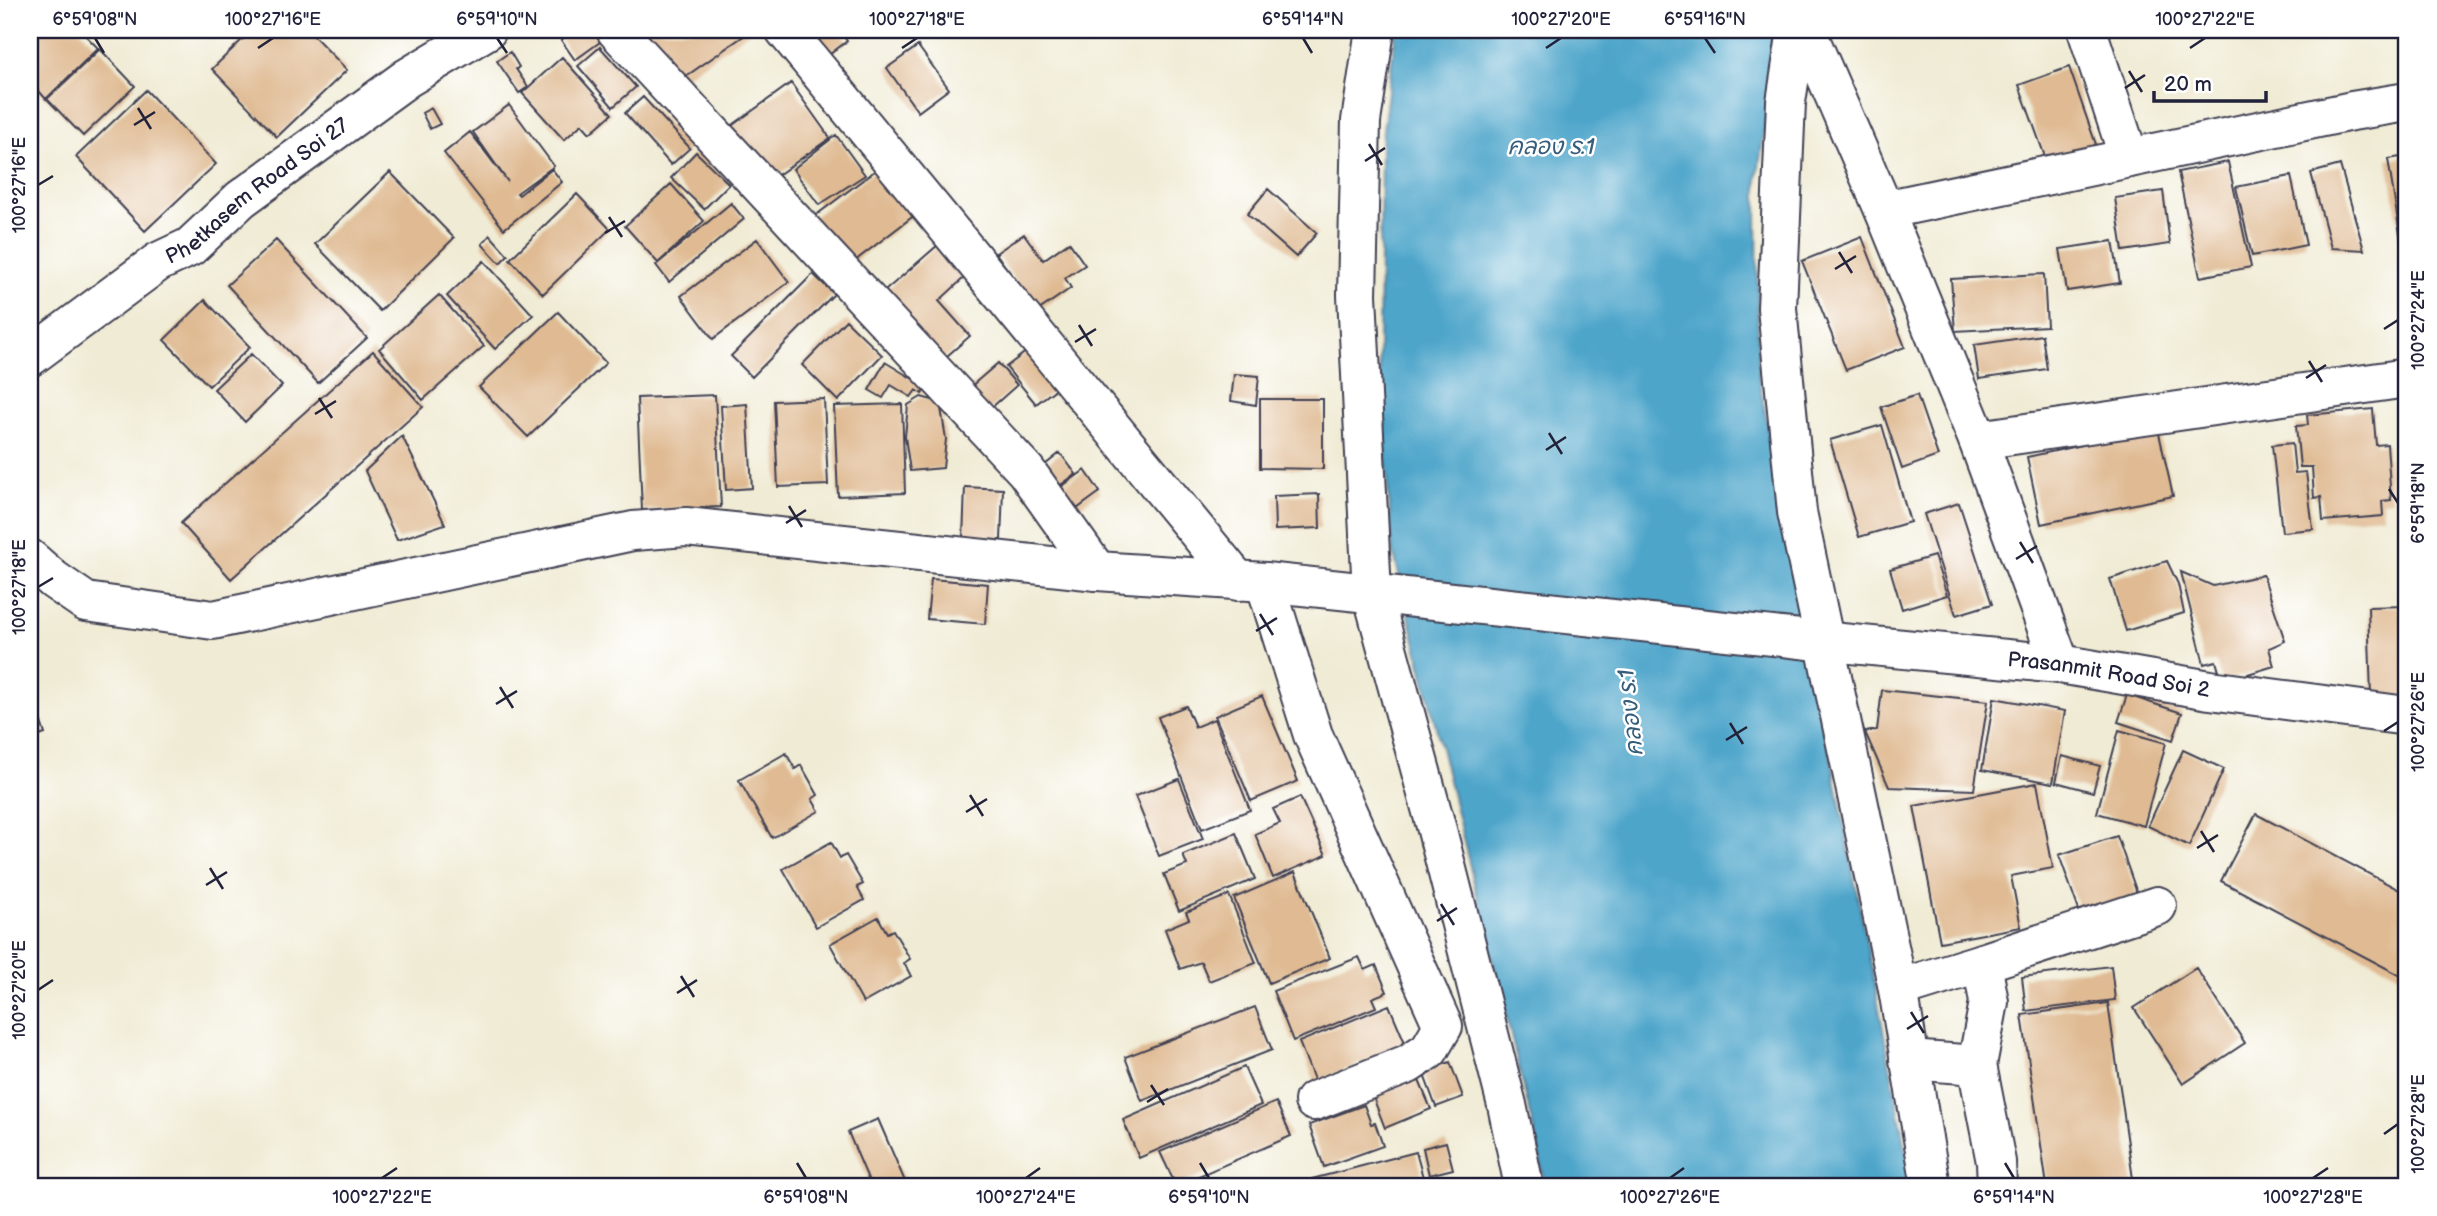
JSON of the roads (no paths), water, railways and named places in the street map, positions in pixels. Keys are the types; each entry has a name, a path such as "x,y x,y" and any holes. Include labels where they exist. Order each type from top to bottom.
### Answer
{"street":[{"path":"616,30 1026,471 1097,571"},
{"path":"785,30 1252,582 1313,735 1443,1026 1429,1050 1408,1064 1314,1101"},
{"path":"1375,30 1362,121 1357,295 1382,594 1440,843 1507,1105 1524,1186"},
{"path":"1797,30 1786,102 1777,309 1797,512 1817,641 1898,989 1931,1186"},
{"path":"1806,30 1884,210 1978,440 2060,664"},
{"path":"2087,30 2129,158"},
{"name":"Phetkasem Road Soi 27","path":"30,356 158,262 190,247 241,199 407,78 482,31"},
{"path":"1884,210 2352,111 2407,102"},
{"path":"1978,440 2407,378"},
{"name":"Prasanmit Road Soi 2","path":"30,559 86,602 213,620 632,531 686,527 1097,571 1382,594 2060,664 2210,690 2407,716"},
{"path":"1898,989 2157,906"},
{"path":"1982,963 1989,1002 1977,1065 1996,1162 1997,1186"},
{"path":"1909,1060 1977,1065"}],"water":[{"name":"คลอง ร.1","path":"1396,30 1779,30 1757,180 1758,375 1913,1186 1544,1186 1539,1151 1392,546 1379,358 1381,146"}]}
